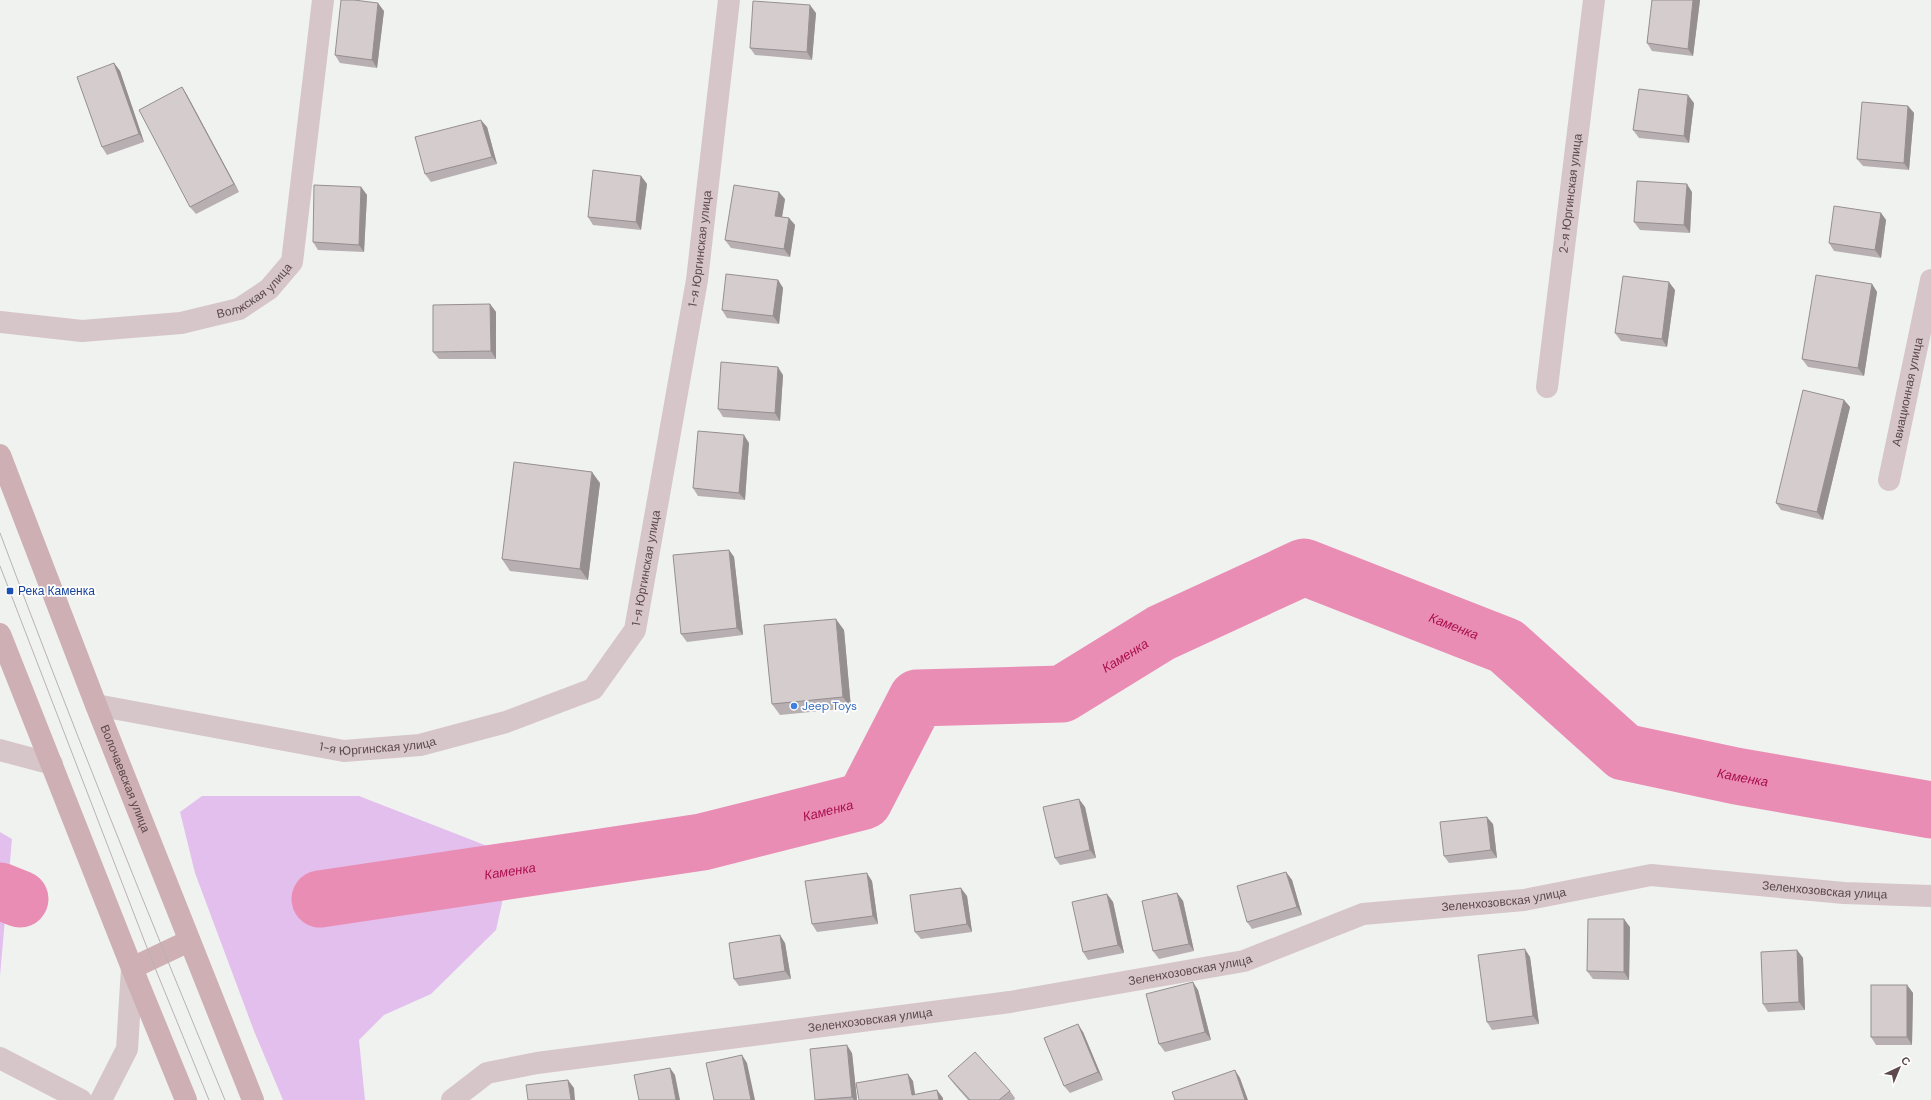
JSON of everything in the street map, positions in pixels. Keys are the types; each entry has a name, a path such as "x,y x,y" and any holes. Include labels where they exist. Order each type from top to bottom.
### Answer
{"main road":[{"name":"Волочаевская улица","path":"0,455 96,705 253,1100"},
{"path":"0,634 132,968 186,1100"},
{"path":"132,968 189,941"}],"street":[{"name":"Волжская улица","path":"0,322 82,330 181,323 239,310 269,289 292,262 323,0"},
{"name":"1-я Юргинская улица","path":"96,705 344,751 420,745 506,722 593,689 635,630 697,280 729,0"},
{"name":"2-я Юргинская улица","path":"1547,387 1594,0"},
{"name":"Авиационная улица","path":"1889,480 1931,280"},
{"path":"0,750 52,764"},
{"name":"Зеленхозовская улица","path":"452,1100 487,1073 537,1063 1010,1002 1244,961 1363,914 1524,900 1651,875 1844,892 1931,896"},
{"path":"101,1100 127,1049 132,968"},
{"path":"0,1058 80,1100"}],"shaded area":[{"path":"202,796 359,796 495,849 506,885 496,930 431,994 384,1015 359,1040 365,1100 283,1100 254,1031 195,873 180,812"},
{"path":"0,832 12,839 0,976"}],"building":[{"path":"341,0 378,3 372,60 335,55"},
{"path":"1652,0 1693,0 1688,49 1647,43"},
{"path":"753,1 810,5 807,52 750,48"},
{"path":"114,63 139,134 102,147 77,77"},
{"path":"182,87 234,184 190,207 139,110"},
{"path":"1639,89 1688,95 1684,136 1633,130"},
{"path":"1862,102 1908,106 1904,163 1857,159"},
{"path":"481,120 492,157 425,174 415,137"},
{"path":"593,170 641,176 636,222 588,217"},
{"path":"1637,181 1687,184 1684,225 1634,222"},
{"path":"314,185 361,187 359,245 313,242"},
{"path":"734,185 779,192 775,216 789,218 784,249 725,240"},
{"path":"1834,206 1881,213 1875,250 1829,243"},
{"path":"726,274 778,280 773,316 722,310"},
{"path":"1816,275 1872,284 1858,368 1802,359"},
{"path":"1623,276 1669,282 1662,339 1615,333"},
{"path":"490,304 491,351 433,352 433,305"},
{"path":"721,362 778,367 775,413 718,409"},
{"path":"1803,390 1844,400 1817,512 1776,503"},
{"path":"698,431 744,435 739,493 693,488"},
{"path":"514,462 592,472 580,569 502,559"},
{"path":"729,550 737,628 681,634 673,555"},
{"path":"836,619 843,697 772,704 764,625"},
{"path":"1079,799 1090,850 1055,858 1043,807"},
{"path":"1487,817 1491,850 1444,856 1440,822"},
{"path":"1286,872 1297,907 1247,922 1237,886"},
{"path":"867,873 873,916 812,924 805,881"},
{"path":"961,888 967,924 915,932 910,895"},
{"path":"1177,893 1189,944 1153,951 1142,901"},
{"path":"1107,894 1118,945 1083,952 1072,902"},
{"path":"1588,919 1624,919 1624,972 1587,971"},
{"path":"780,935 785,971 734,979 729,943"},
{"path":"1525,949 1533,1016 1487,1022 1478,955"},
{"path":"1797,950 1799,1002 1763,1004 1761,952"},
{"path":"1193,982 1205,1032 1159,1044 1146,994"},
{"path":"1871,985 1907,985 1907,1037 1871,1037"},
{"path":"1078,1024 1098,1072 1064,1086 1044,1038"},
{"path":"847,1045 852,1097 815,1100 810,1049"},
{"path":"975,1052 1010,1091 999,1100 970,1100 948,1076"},
{"path":"742,1055 751,1100 714,1100 706,1063"},
{"path":"670,1068 676,1100 639,1100 634,1075"},
{"path":"1235,1070 1245,1100 1175,1100 1172,1092"},
{"path":"908,1074 912,1095 937,1090 939,1100 859,1100 856,1083"},
{"path":"568,1080 571,1100 528,1100 526,1085"}],"waterway":[{"name":"Каменка","path":"320,899 702,842 864,801 917,698 1062,694 1161,633 1304,567 1506,646 1624,752 1736,776 1931,810"},
{"name":"Каменка","path":"0,891 20,899"}],"tram line":[{"path":"0,533 110,817 225,1100"},
{"path":"0,566 151,958 209,1100"}],"place":[{"name":"Река Каменка","path":"10,591"},
{"name":"Jeep Toys","path":"794,706"}]}
